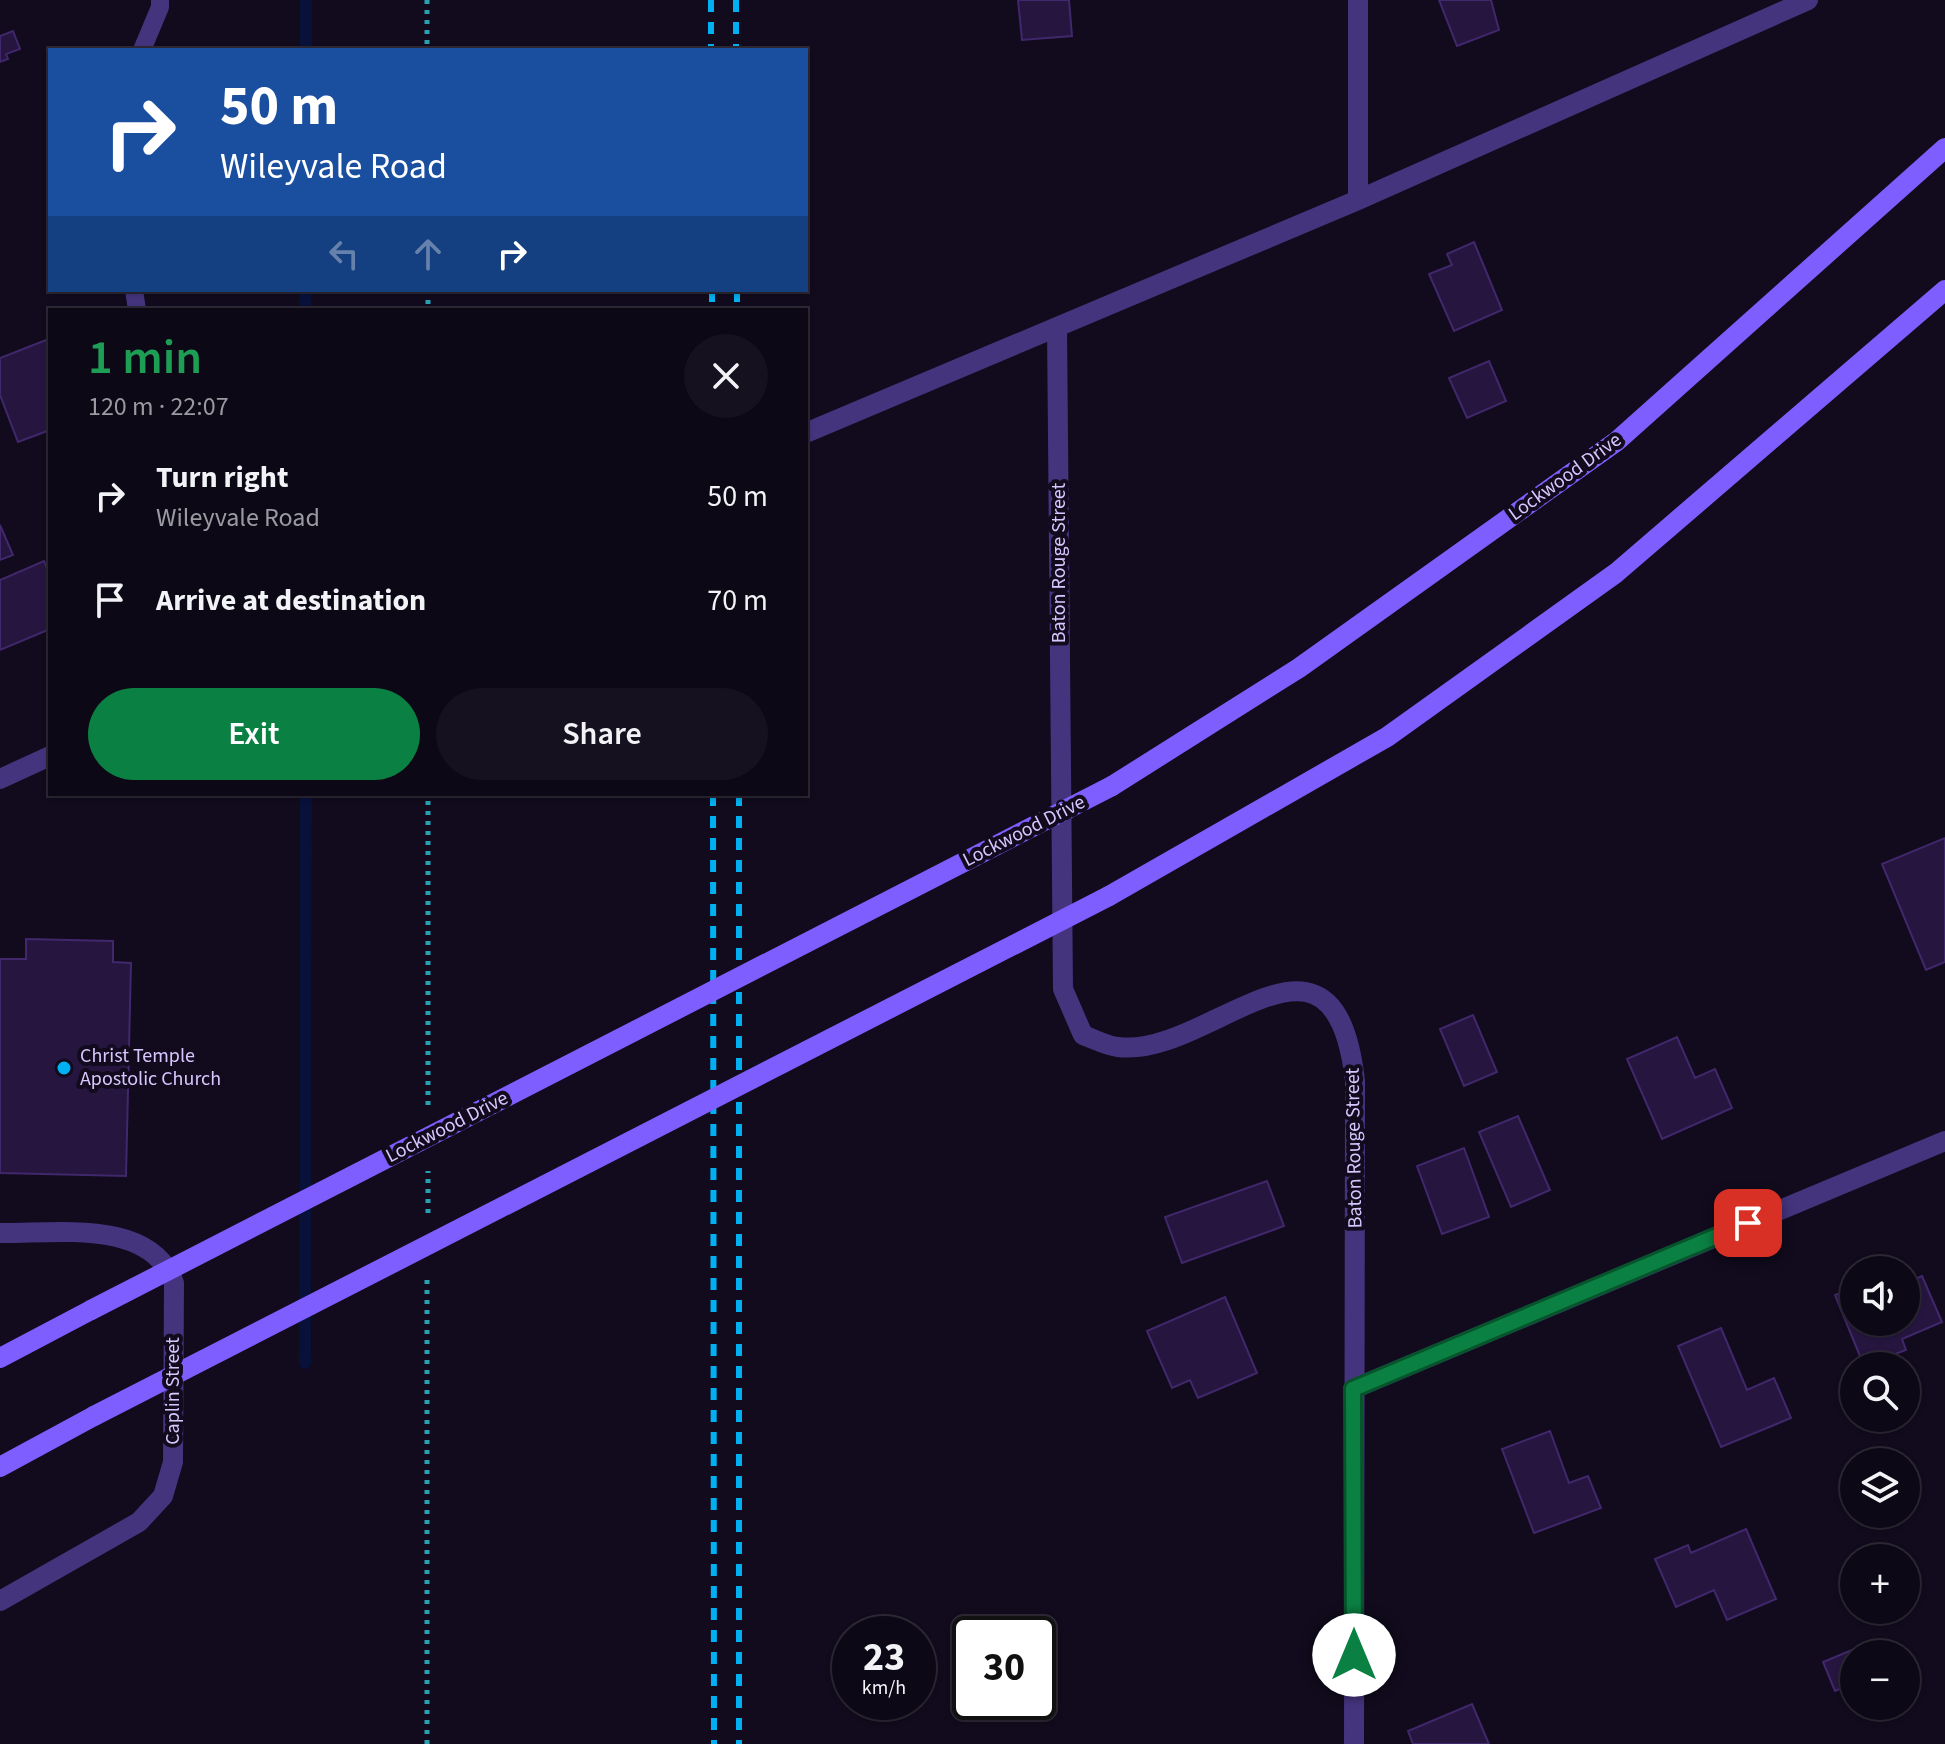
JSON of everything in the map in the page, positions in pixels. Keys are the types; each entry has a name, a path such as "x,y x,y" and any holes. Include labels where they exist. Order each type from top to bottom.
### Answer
{"main road":[{"name":"Lockwood Drive","path":"0,1358 1112,786 1299,668 1617,441 1945,148"},
{"path":"0,1467 1109,896 1387,737 1616,573 1945,290"}],"street":[{"path":"1358,0 1358,200"},
{"path":"808,432 1358,200 1808,0"},
{"name":"Baton Rouge Street","path":"1057,327 1063,989 1083,1035 1118,1047 1154,1044 1282,992 1312,993 1339,1013 1351,1041 1355,1081 1354,1744"},
{"path":"0,779 48,757"},
{"path":"1353,1389 1945,1141"},
{"name":"Caplin Street","path":"0,1233 101,1235 141,1244 162,1259 174,1283 173,1462 163,1496 139,1522 0,1601"}],"lane":[{"path":"143,48 160,0"}],"path":[{"path":"427,0 427,48"}],"building":[{"path":"1018,0 1069,0 1072,36 1022,40"},
{"path":"1439,0 1491,0 1499,30 1457,46"},
{"path":"13,31 20,49 6,54 8,59 0,62 0,36"},
{"path":"1474,242 1502,310 1454,331 1429,274 1452,265 1447,254"},
{"path":"46,340 48,431 18,442 0,395 0,358"},
{"path":"1489,361 1506,401 1467,418 1449,378"},
{"path":"0,525 13,555 0,560"},
{"path":"44,561 48,570 48,630 0,650 0,580"},
{"path":"1945,838 1945,962 1926,970 1882,864"},
{"name":"Christ Temple Apostolic Church","path":"26,939 113,941 113,962 131,963 126,1176 0,1173 0,959 26,959"},
{"path":"1473,1015 1497,1072 1464,1086 1440,1029"},
{"path":"1677,1037 1695,1078 1715,1069 1732,1108 1662,1139 1627,1059"},
{"path":"1518,1116 1550,1190 1511,1207 1479,1132"},
{"path":"1464,1148 1489,1217 1442,1234 1417,1166"},
{"path":"1267,1181 1284,1226 1182,1263 1165,1217"},
{"path":"1920,1277 1942,1322 1920,1331"},
{"path":"1225,1297 1257,1373 1198,1398 1190,1380 1172,1388 1147,1331"},
{"path":"1721,1328 1747,1390 1774,1378 1791,1418 1721,1447 1678,1346"},
{"path":"1852,1336 1909,1336 1902,1339 1906,1350 1901,1352 1858,1352"},
{"path":"1550,1431 1569,1483 1588,1476 1601,1508 1534,1533 1502,1449"},
{"path":"1746,1529 1776,1599 1727,1620 1714,1590 1676,1607 1655,1559 1688,1545 1691,1553"},
{"path":"1840,1655 1840,1689 1835,1691 1823,1662"},
{"path":"1472,1704 1489,1744 1413,1744 1408,1731"}],"waterway":[{"path":"306,0 306,48"},
{"path":"305,292 305,308"},
{"path":"305,1363 306,796"}],"railway":[{"path":"711,0 711,48"},
{"path":"736,0 736,48"},
{"path":"712,292 712,308"},
{"path":"737,292 737,308"},
{"path":"713,796 714,1744"},
{"path":"739,796 739,1744"}],"place":[{"name":"Christ Temple Apostolic Church","path":"64,1068"}],"route":[{"path":"1354,1655 1353,1389 1748,1223"}]}
